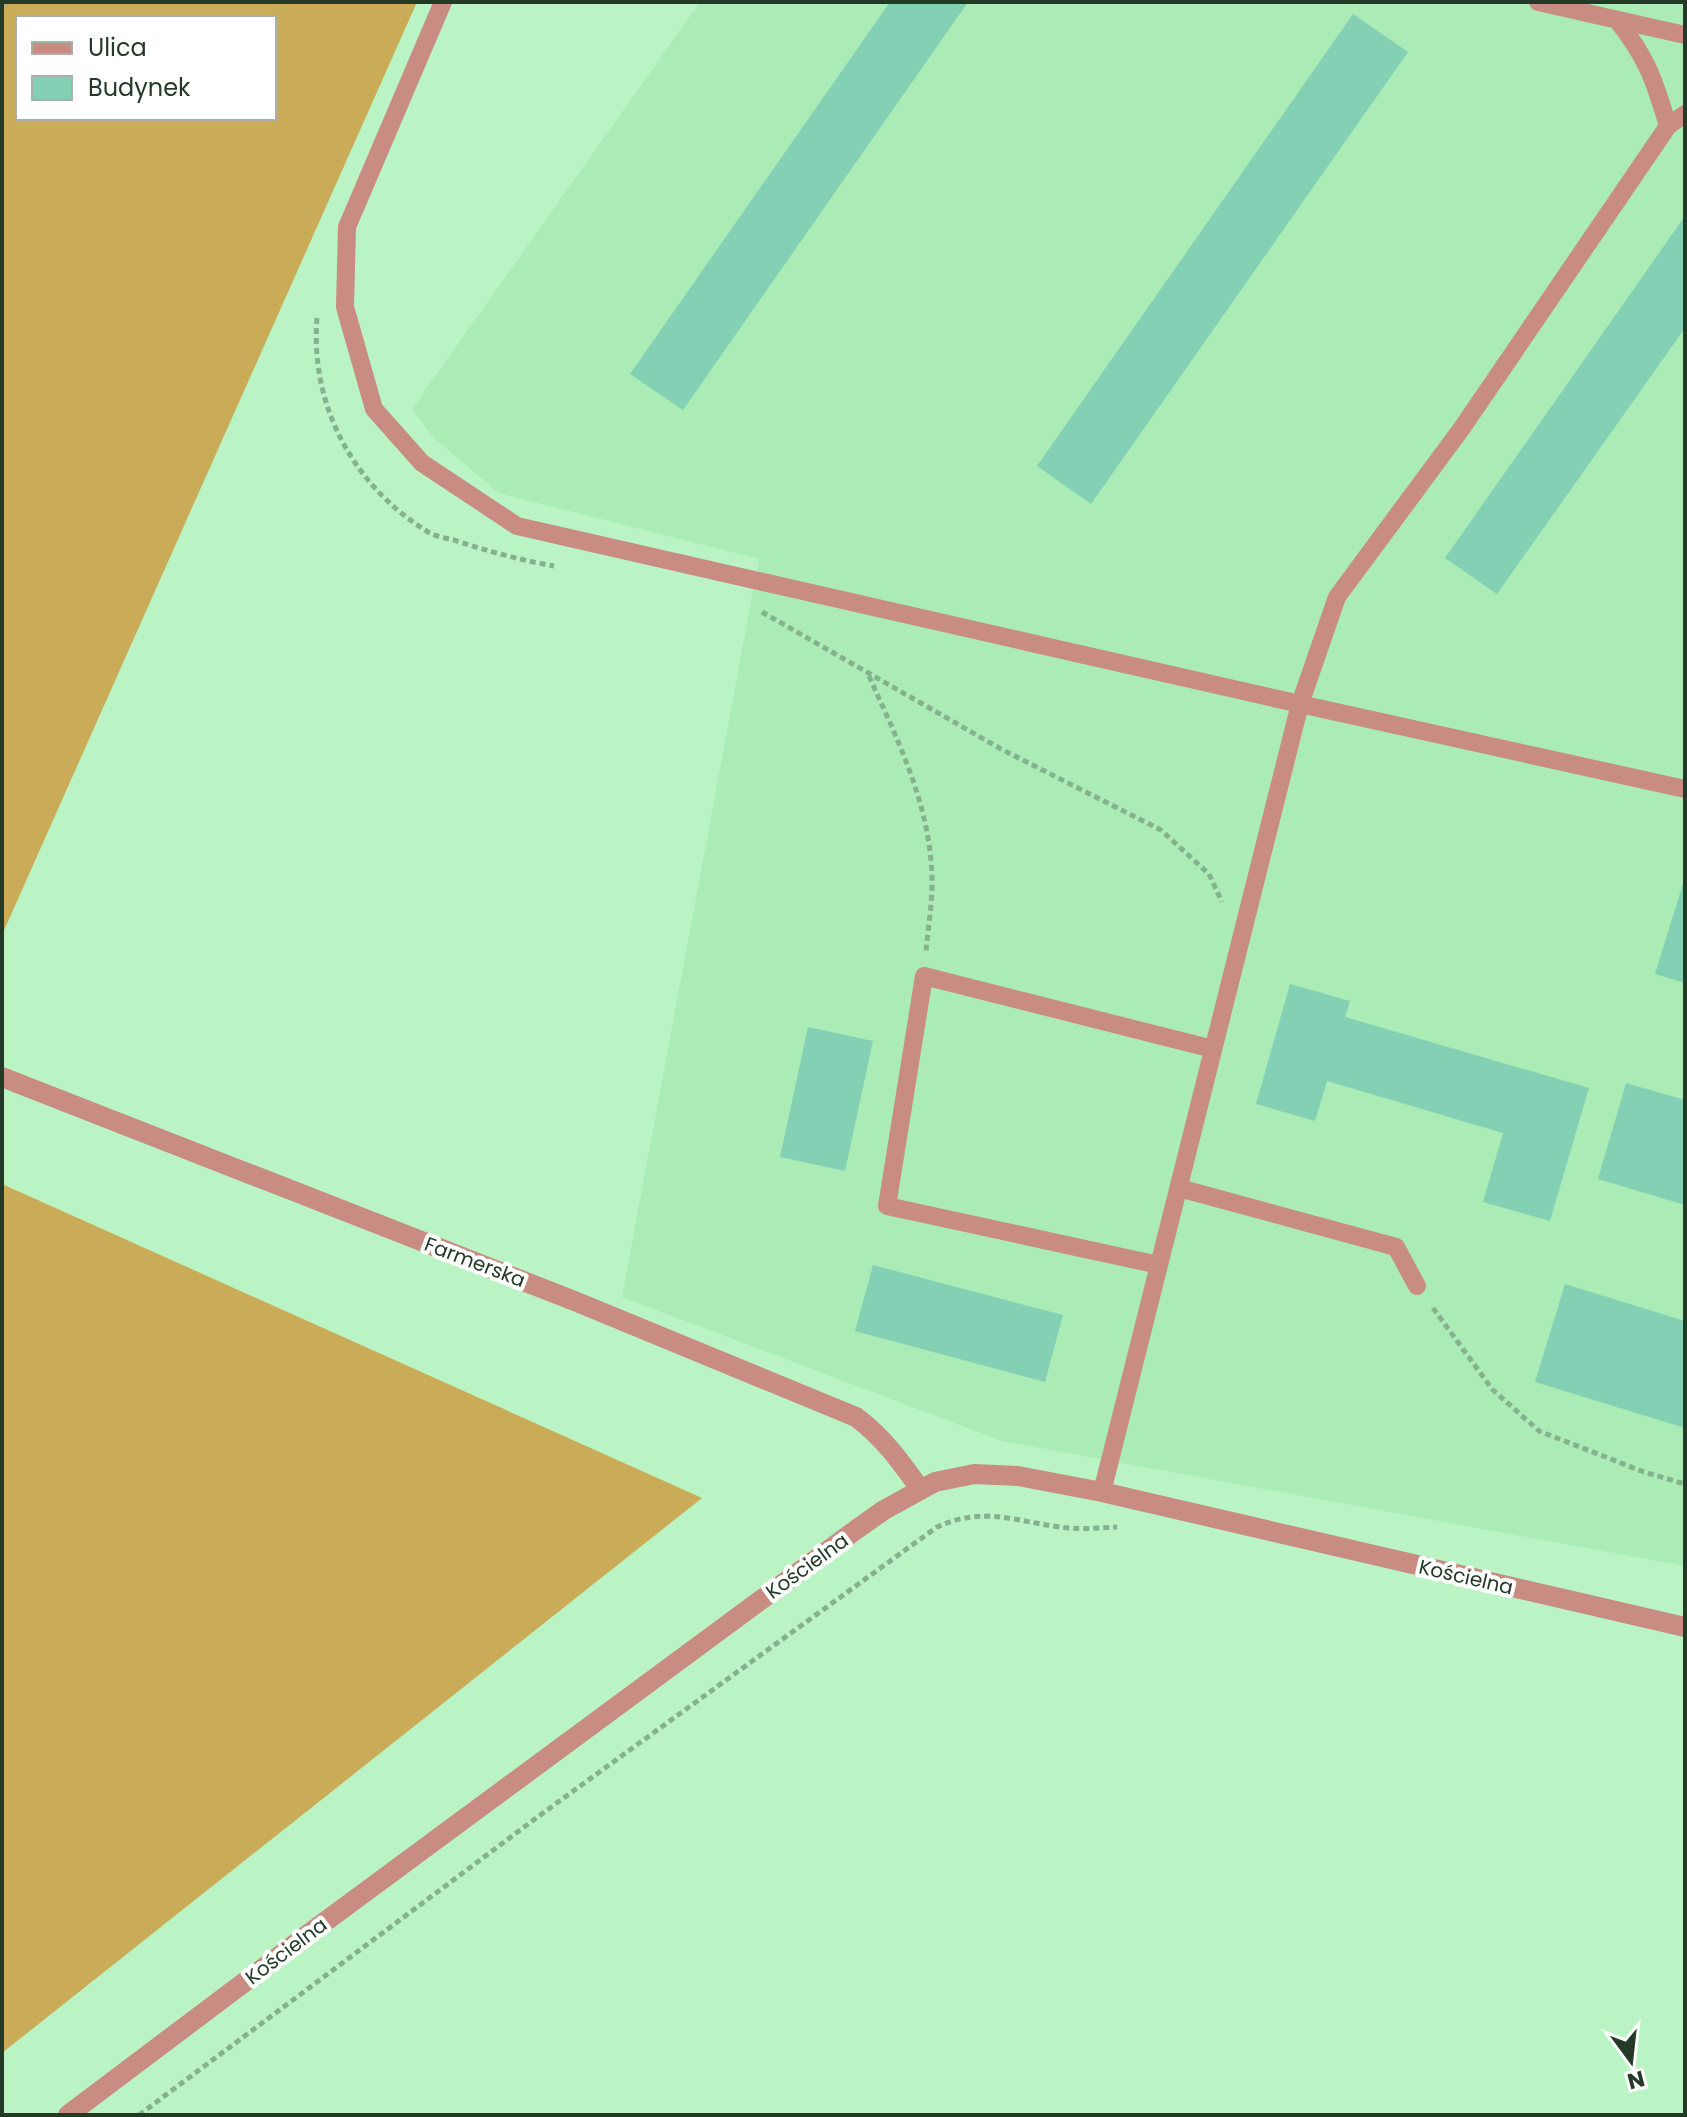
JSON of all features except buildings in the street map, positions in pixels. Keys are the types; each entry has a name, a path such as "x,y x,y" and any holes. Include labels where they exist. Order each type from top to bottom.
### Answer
{"street":[{"name":"Farmerska","path":"2,1077 577,1302 856,1417 876,1432 893,1451 920,1489"},
{"name":"Kościelna","path":"77,2112 307,1935 884,1510 920,1489 963,1475 989,1473 1102,1492 1685,1627"}],"lane":[{"path":"443,2 347,227 345,307 374,409 422,463 517,526 1685,789"},
{"path":"1538,2 1685,35"},
{"path":"1617,20 1640,49 1654,79 1668,126"},
{"path":"1102,1492 1300,704 1337,597 1462,428 1668,126 1685,114"},
{"path":"1159,1265 887,1206 924,976 1213,1049"},
{"path":"1179,1188 1396,1247 1417,1286"}],"path":[{"path":"318,306 316,337 324,404 344,448 380,494 427,532 509,558 567,568"},
{"path":"751,605 1001,749 1161,830 1209,874 1241,943"},
{"path":"868,674 910,768 928,832 932,883 924,976"},
{"path":"1417,1286 1492,1389 1539,1431 1644,1472 1685,1484"},
{"path":"139,2115 543,1813 937,1527 954,1519 989,1515 1061,1527 1120,1527"}],"shaded area":[{"path":"2,2 417,2 2,935"},
{"path":"700,2 1685,2 1685,1566 1002,1441 622,1297 759,559 499,493 435,439 412,409"},
{"path":"2,1184 702,1498 2,2053"}]}
